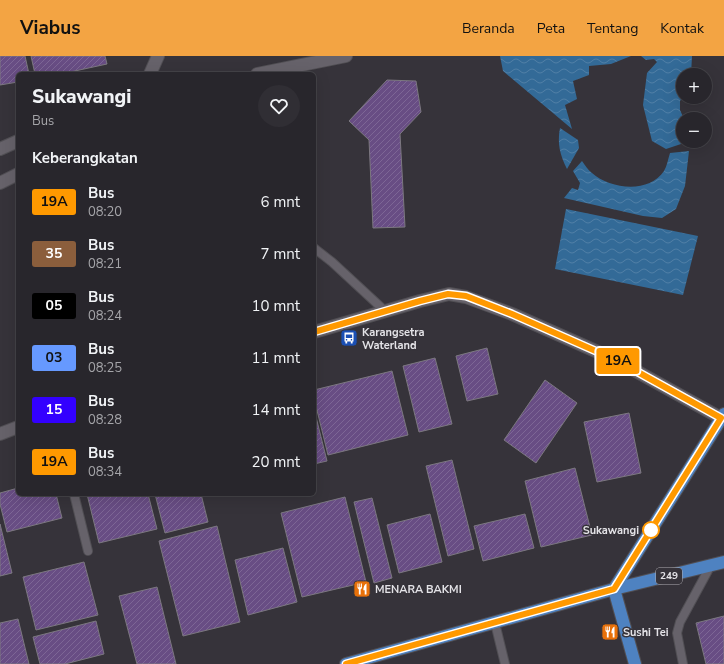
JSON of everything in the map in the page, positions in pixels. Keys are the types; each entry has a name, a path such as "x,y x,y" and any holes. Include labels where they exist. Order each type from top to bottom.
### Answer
{"main road":[{"path":"635,664 614,589 723,417"},
{"name":"249","path":"346,664 363,662 614,589 724,562"}],"street":[{"path":"151,72 158,56"},
{"path":"267,72 346,56"},
{"path":"0,149 16,142"},
{"path":"0,183 16,175"},
{"path":"316,331 448,294 466,296 512,314 616,360 723,417"},
{"path":"0,434 16,428"}],"lane":[{"path":"316,250 332,262 385,311"},
{"path":"74,496 88,551"},
{"path":"682,664 677,633 680,622 711,565"},
{"path":"495,623 505,664"}],"water":[{"path":"500,56 631,56 611,64 589,66 589,75 573,81 577,99 565,105 572,129 503,71"},
{"path":"641,56 692,56 691,68 676,68 676,104 680,104 681,112 676,112 676,146 666,149 652,141 643,105 647,73 657,62 654,59 646,60"},
{"path":"560,128 578,140 579,148 567,169 560,149"},
{"path":"689,151 685,186 676,209 662,218 643,216 564,198 572,188 578,190 580,183 573,171 582,161 592,173 609,183 629,187 649,183 657,178 664,171 670,153"},
{"path":"566,209 698,236 683,295 555,269"}],"building":[{"path":"0,56 25,56 29,72 16,72 16,82 0,85"},
{"path":"31,56 105,56 107,64 70,72 35,72"},
{"path":"387,80 416,81 421,112 400,134 405,227 373,228 369,140 349,121"},
{"path":"487,348 498,394 467,401 456,356"},
{"path":"435,358 452,424 419,432 403,366"},
{"path":"392,371 408,435 328,455 316,406 316,390"},
{"path":"545,380 577,403 536,463 504,440"},
{"path":"629,413 641,473 597,482 584,422"},
{"path":"316,417 327,461 316,464"},
{"path":"452,460 474,549 448,556 426,466"},
{"path":"575,468 592,535 541,547 525,481"},
{"path":"16,489 16,496 56,496 62,518 7,532 0,504 0,493"},
{"path":"87,496 149,496 157,529 99,543"},
{"path":"156,496 202,496 208,522 165,533"},
{"path":"345,497 366,582 302,597 281,513"},
{"path":"372,498 392,578 374,583 354,502"},
{"path":"430,514 442,562 399,573 387,525"},
{"path":"525,514 534,548 483,561 474,526"},
{"path":"0,524 12,573 0,576"},
{"path":"217,526 240,622 183,636 159,541"},
{"path":"283,548 297,602 248,615 235,560"},
{"path":"84,562 98,615 36,630 23,577"},
{"path":"157,587 176,664 137,664 119,596"},
{"path":"724,616 724,664 706,664 696,623"},
{"path":"18,619 29,664 0,664 0,623"},
{"path":"96,621 104,654 65,664 40,664 33,637"}],"bus line":[{"name":"19A","path":"316,331 448,294 466,296 512,314 616,360 721,418 614,589 346,664"}],"place":[{"name":"Karangsetra Waterland","path":"349,338"},
{"name":"Sukawangi","path":"651,530"},
{"name":"MENARA BAKMI","path":"362,589"},
{"name":"Sushi Tei","path":"610,632"}]}
